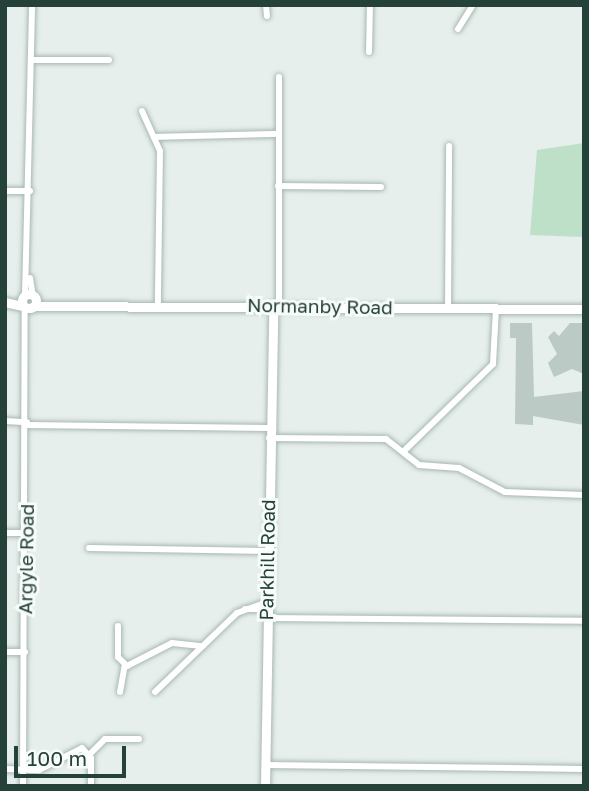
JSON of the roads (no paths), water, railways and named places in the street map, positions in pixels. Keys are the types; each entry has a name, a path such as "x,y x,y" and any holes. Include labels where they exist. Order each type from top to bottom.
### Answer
{"street":[{"name":"Argyle Road","path":"23,786 32,5"},
{"path":"266,5 267,16"},
{"path":"369,5 369,52"},
{"path":"458,29 473,5"},
{"path":"31,60 109,60"},
{"path":"272,305 278,186 279,77"},
{"path":"142,111 160,151 159,303"},
{"path":"154,137 279,134"},
{"path":"448,308 449,146"},
{"path":"278,186 381,187"},
{"path":"5,191 30,191"},
{"name":"Normanby Road","path":"5,301 584,309"},
{"name":"Parkhill Road","path":"265,786 269,334 272,305"},
{"path":"404,451 493,364 496,309"},
{"path":"5,421 268,428"},
{"path":"268,438 381,439 404,451 419,465 459,468 505,492 584,495"},
{"path":"5,533 26,533"},
{"path":"89,548 267,551"},
{"path":"155,692 243,610 584,621"},
{"path":"118,626 125,665 120,692"},
{"path":"125,665 173,643 202,646"},
{"path":"5,652 24,652"},
{"path":"91,786 90,754 104,739 139,738"},
{"path":"5,769 38,770 77,747 90,754"},
{"path":"265,765 584,769"}]}
